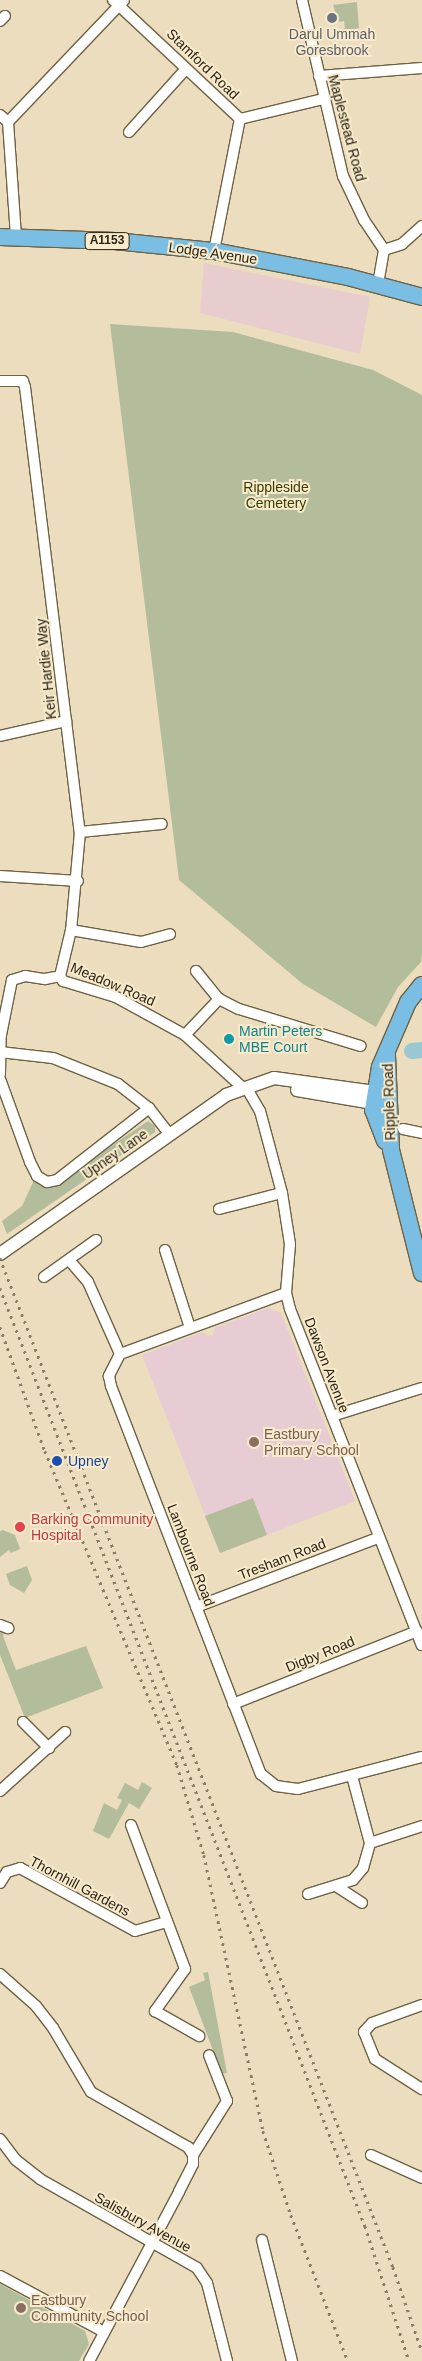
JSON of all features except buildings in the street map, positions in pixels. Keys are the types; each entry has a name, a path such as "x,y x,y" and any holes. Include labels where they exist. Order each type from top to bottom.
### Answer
{"main road":[{"name":"Lodge Avenue","path":"8,236 214,251 378,285 422,297"},
{"name":"Ripple Road","path":"422,984 408,1002 387,1055 380,1097 391,1150 422,1274"}],"street":[{"name":"Maplestead Road","path":"302,0 323,98 343,176 364,220 384,250"},
{"path":"8,236 4,118 119,2"},
{"name":"Stamford Road","path":"119,2 186,69 240,119 214,251"},
{"path":"319,76 422,68"},
{"path":"129,132 186,69"},
{"path":"240,119 323,98"},
{"path":"378,285 384,250 402,244 422,226"},
{"name":"Keir Hardie Way","path":"0,381 23,381 25,387 80,832 78,881 71,930 60,976"},
{"path":"0,736 66,721"},
{"path":"80,832 162,824"},
{"path":"0,876 78,881"},
{"path":"71,930 141,942 170,934"},
{"path":"196,971 220,999 239,1010 360,1046"},
{"name":"Meadow Road","path":"0,1074 0,1052 12,980 26,976 45,979 60,976 63,981 116,997 185,1035 247,1087"},
{"path":"185,1035 220,999"},
{"path":"0,1052 53,1058 118,1084 149,1108 169,1134"},
{"path":"0,1079 30,1162 37,1176 47,1182 57,1180 149,1108"},
{"path":"247,1087 380,1097"},
{"name":"Dawson Avenue","path":"247,1087 262,1120 282,1192 290,1244 286,1293 378,1538 422,1645"},
{"name":"Upney Lane","path":"5,1250 222,1097 247,1087"},
{"path":"403,1129 422,1133"},
{"path":"219,1209 282,1192"},
{"path":"44,1277 96,1240"},
{"path":"165,1250 190,1328"},
{"path":"69,1260 88,1282 120,1354 286,1293"},
{"name":"Lambourne Road","path":"120,1354 112,1366 111,1386 261,1774 276,1786 298,1789 422,1757"},
{"path":"332,1416 422,1388"},
{"name":"Tresham Road","path":"196,1607 378,1538"},
{"name":"Digby Road","path":"233,1704 416,1631"},
{"path":"22,1722 49,1748"},
{"path":"0,1791 65,1732"},
{"path":"308,1894 353,1880 363,1868 370,1843 352,1776"},
{"path":"131,1825 185,1970 155,2011 200,2036"},
{"path":"370,1843 422,1826"},
{"name":"Thornhill Gardens","path":"0,1883 7,1872 20,1868 136,1931 167,1922"},
{"path":"336,1886 362,1903"},
{"path":"0,1974 36,2006 53,2028 91,2092 188,2146 193,2155 193,2164 180,2192 151,2241 89,2361"},
{"path":"422,2005 372,2024 364,2032 372,2056 422,2089"},
{"path":"193,2155 227,2101 209,2055"},
{"name":"Salisbury Avenue","path":"0,2139 16,2160 40,2179 197,2268 207,2283 227,2361"},
{"path":"371,2155 422,2178"},
{"path":"262,2240 292,2361"},
{"path":"0,2276 104,2332"}],"shaded area":[{"path":"204,263 370,297 360,354 200,313"},
{"name":"Eastbury Primary School","path":"268,1308 281,1313 355,1501 220,1553 142,1355 203,1332 208,1336 213,1335 214,1328"}],"green space":[{"path":"357,2 359,28 334,35 345,28 344,21 339,22 333,5"},
{"name":"Rippleside Cemetery","path":"110,324 233,332 373,370 422,395 422,953 421,962 398,987 376,1027 303,984 179,880"},
{"path":"148,1121 155,1126 155,1132 7,1234 2,1221 22,1206 34,1180 54,1185"},
{"path":"253,1498 267,1535 220,1553 205,1516"},
{"path":"3,1530 15,1535 20,1549 11,1553 9,1550 0,1557 0,1531"},
{"path":"27,1566 32,1580 24,1593 10,1585 6,1574"},
{"path":"0,1630 5,1632 3,1636 16,1670 86,1646 103,1688 25,1718 0,1655"},
{"path":"142,1782 152,1788 139,1809 129,1803 109,1839 93,1831 104,1803 117,1810 122,1800 117,1798 125,1783 138,1790"},
{"path":"208,1972 227,2073 222,2074 189,1987 205,1980 203,1973"},
{"name":"Eastbury Community School","path":"0,2284 85,2331 89,2344 79,2361 0,2361"}],"waterway":[{"path":"412,1051 422,1050"}],"railway":[{"path":"0,1258 393,2267 422,2351"},
{"path":"0,1288 365,2226 409,2361"},
{"path":"0,1327 45,1451 177,1765 204,1855 263,2131 291,2215 348,2361"}],"place":[{"name":"Darul Ummah Goresbrook","path":"332,18"},
{"name":"Martin Peters MBE Court","path":"229,1039"},
{"name":"Eastbury Primary School","path":"254,1442"},
{"name":"Upney","path":"57,1461"},
{"name":"Barking Community Hospital","path":"20,1527"},
{"name":"Eastbury Community School","path":"21,2308"}]}
